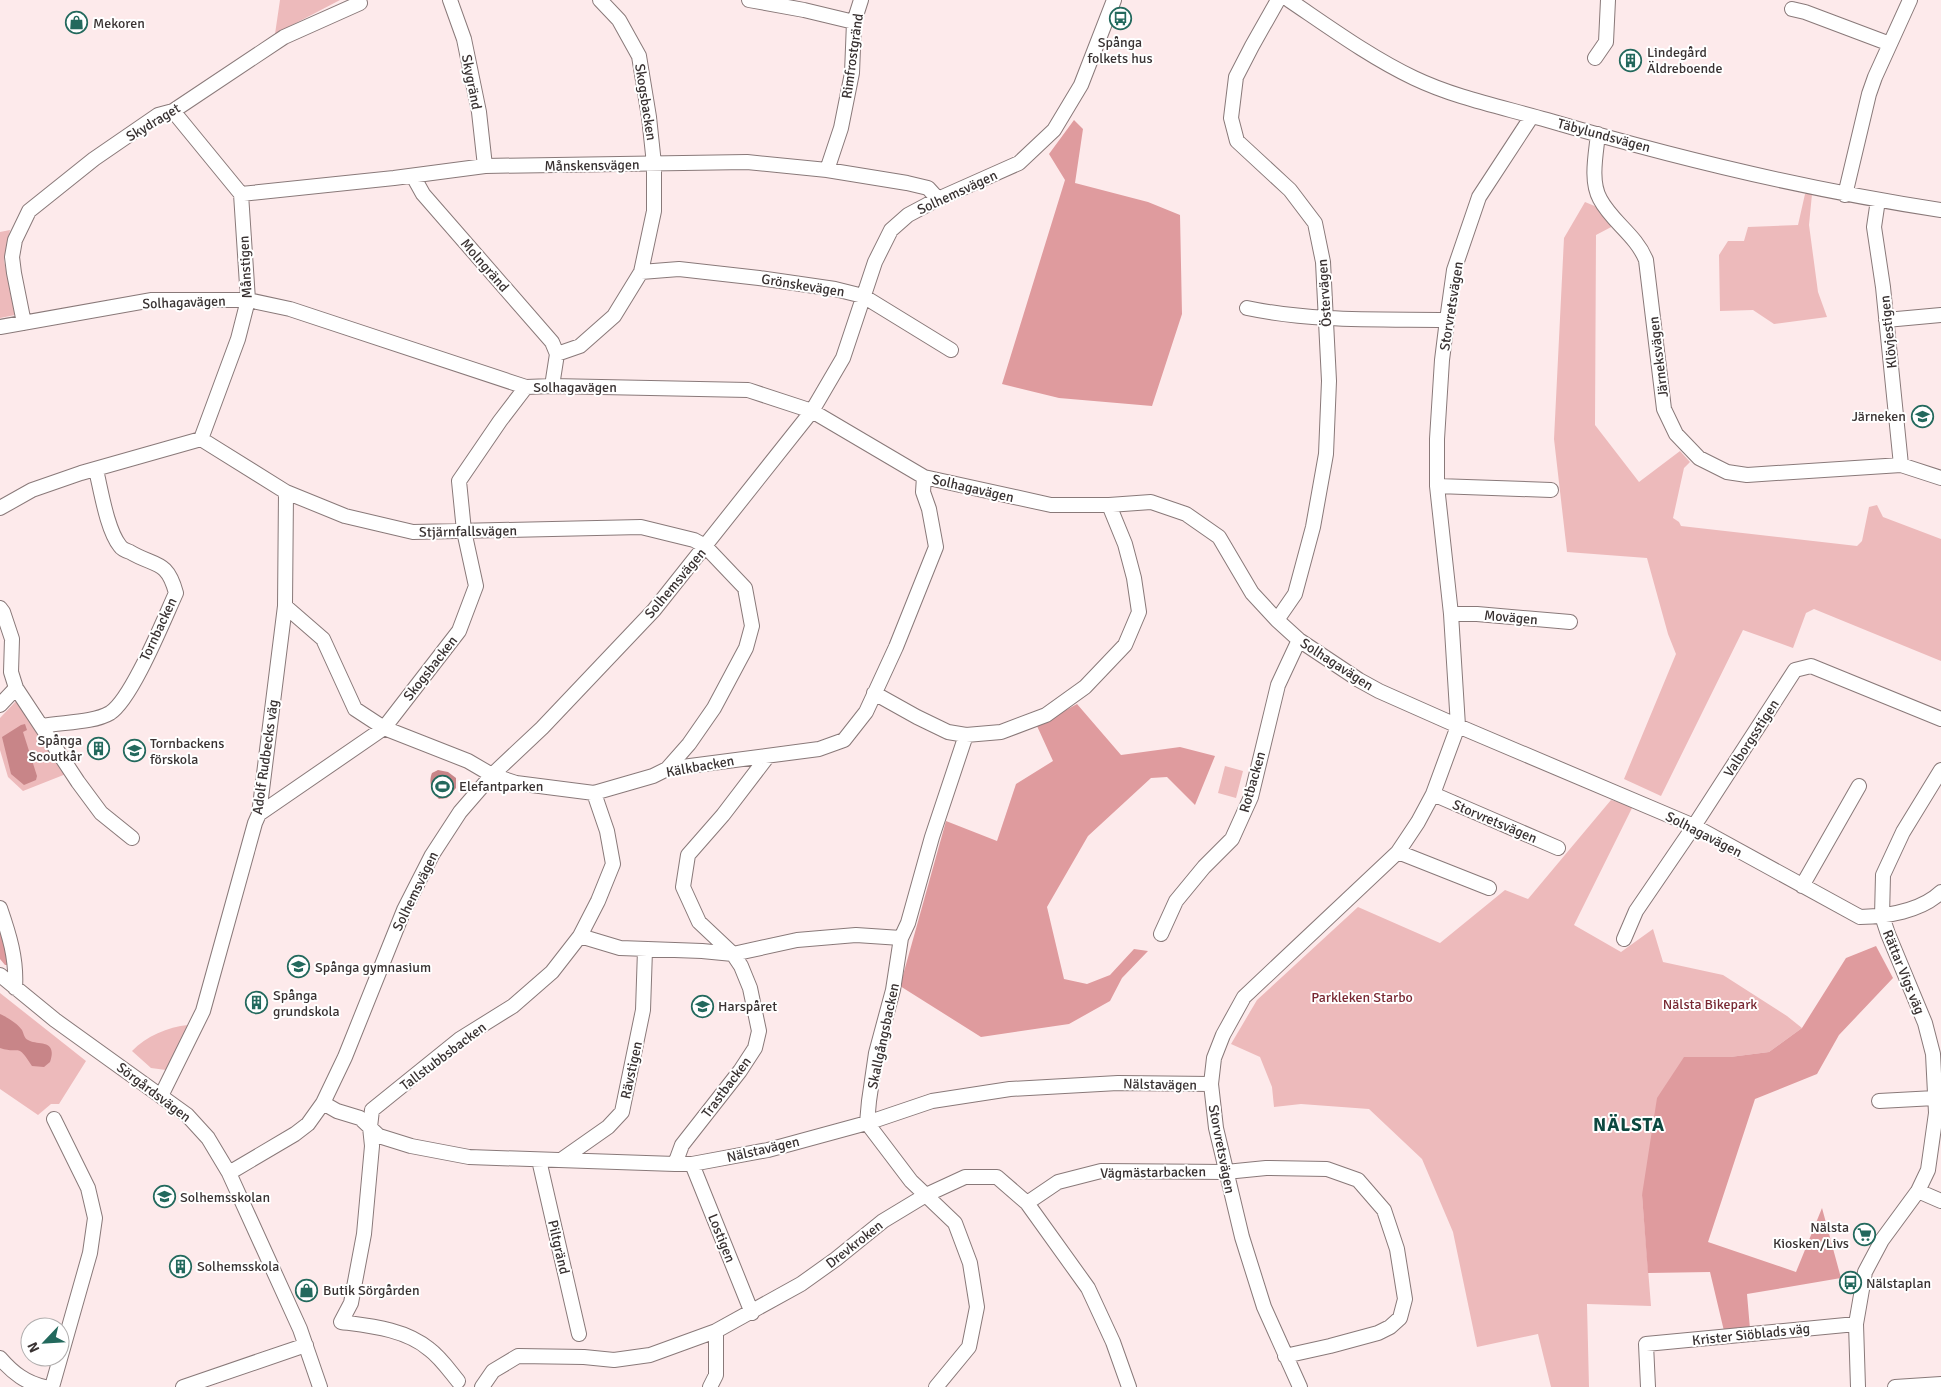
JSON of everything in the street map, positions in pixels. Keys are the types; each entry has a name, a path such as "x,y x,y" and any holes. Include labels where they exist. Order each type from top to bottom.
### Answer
{"street":[{"name":"Skygränd","path":"450,0 464,39 479,112 485,166"},
{"name":"Skogsbacken","path":"557,354 580,346 614,316 641,272 654,211 654,164 649,117 638,56 619,20 600,0"},
{"path":"749,0 854,22"},
{"name":"Rimfrostgränd","path":"827,170 841,128 850,82 854,22 861,0"},
{"name":"Solhemsvägen","path":"229,1173 295,1134 308,1124 323,1103 345,1057 404,910 432,855 460,812 492,775 542,728 654,610 812,411 843,358 874,262 891,230 908,215 938,199 1019,163 1054,130 1081,85 1114,0"},
{"name":"Östervägen","path":"1277,620 1295,594 1313,527 1326,454 1329,381 1323,262 1315,223 1290,190 1237,141 1231,118 1236,78 1278,0"},
{"name":"Täbylundsvägen","path":"1289,0 1378,58 1413,78 1452,94 1763,177 1845,195 1941,210"},
{"path":"1595,58 1606,42 1608,0"},
{"path":"1845,195 1869,94 1910,0"},
{"name":"Skydraget","path":"24,323 12,258 15,240 29,211 94,159 158,115 172,111 284,37 360,3"},
{"path":"1792,9 1805,12 1890,44"},
{"path":"172,111 241,194"},
{"name":"Storvretsvägen","path":"1300,1387 1264,1307 1242,1237 1216,1128 1211,1084 1214,1058 1223,1035 1244,997 1398,852 1418,822 1432,794 1458,726 1451,614 1437,486 1437,439 1442,360 1454,270 1479,197 1532,116"},
{"name":"Järneksvägen","path":"1598,134 1595,184 1600,198 1609,212 1641,247 1646,260 1664,409 1676,434 1693,452 1699,458 1727,472 1747,475 1901,465 1941,478"},
{"name":"Månskensvägen","path":"241,194 413,176 485,166 747,162 827,170 928,188 938,199"},
{"name":"Molngränd","path":"413,176 423,194 552,342 557,354"},
{"name":"Månstigen","path":"201,439 238,339 248,300 241,194"},
{"name":"Klövjestigen","path":"1878,200 1874,227 1901,465"},
{"name":"Grönskevägen","path":"641,272 679,269 835,289 862,296 951,350"},
{"name":"Solhagavägen","path":"0,327 152,300 248,300 290,309 526,387 748,390 812,411 924,477 1051,506 1151,502 1186,514 1219,537 1252,593 1277,620 1299,640 1379,691 1694,826 1860,917 1882,916 1912,909 1941,892"},
{"path":"1247,308 1277,314 1326,319 1447,320"},
{"path":"1886,320 1941,315"},
{"path":"552,386 557,354"},
{"name":"Skogsbacken","path":"259,814 384,728 459,631 476,586 464,531 459,481 526,387"},
{"path":"0,508 32,490 201,439"},
{"name":"Stjärnfallsvägen","path":"201,439 286,492 345,516 414,532 641,527 694,540 705,546 745,588 752,626 746,648 714,708 689,744 667,768"},
{"name":"Tornbacken","path":"42,726 87,720 110,713 126,696 176,593 171,576 160,565 136,556 121,547 107,519 96,470"},
{"name":"Kälkbacken","path":"285,606 323,639 355,709 384,728 468,761 492,775 516,783 594,793 653,776 667,768 819,748 844,740 866,712 896,647 936,547 929,509 923,492 924,477"},
{"path":"1437,486 1551,490"},
{"name":"Adolf Rudbecks väg","path":"161,1096 203,1011 259,814 285,606 286,492"},
{"path":"874,693 948,732 966,735 1001,732 1046,715 1085,687 1125,645 1138,612 1134,578 1125,544 1109,505"},
{"path":"0,608 12,639 11,672 16,688 78,782 102,813 132,838"},
{"name":"Movägen","path":"1451,614 1477,614 1570,622"},
{"name":"Rotbacken","path":"1161,934 1176,900 1204,867 1232,839 1250,797 1278,685 1299,640"},
{"name":"Valborgsstigen","path":"1624,938 1636,911 1694,826 1795,670 1810,666 1941,719"},
{"path":"0,705 16,688"},
{"name":"Skallgångsbacken","path":"867,1123 876,1053 893,990 902,938 932,837 966,735"},
{"path":"689,744 698,764"},
{"name":"Trastbacken","path":"675,1164 682,1145 740,1071 755,1048 759,1031 750,988 741,966 733,954 699,922 683,887 688,855 723,815 768,756"},
{"name":"Rättar Vigs väg","path":"1858,1387 1856,1324 1865,1272 1882,1240 1918,1191 1928,1170 1938,1114 1935,1098 1933,1054 1925,1023 1882,916 1883,875 1903,832 1941,770"},
{"path":"1802,886 1859,786"},
{"name":"Tallstubbsbacken","path":"458,1381 430,1349 408,1336 378,1326 341,1322 351,1303 364,1234 372,1146 370,1127 372,1110 460,1040 513,1006 552,972 580,936 598,901 612,864 607,831 594,793"},
{"name":"Storvretsvägen","path":"1432,794 1558,848"},
{"path":"1398,852 1489,888"},
{"path":"0,908 10,936 16,970 15,988"},
{"path":"580,936 620,948 733,954 797,940 856,935 902,938"},
{"name":"Rävstigen","path":"561,1160 608,1127 622,1112 643,1010 645,950"},
{"name":"Sörgårdsvägen","path":"0,975 56,1020 187,1115 208,1138 229,1173 306,1345 320,1387"},
{"name":"Nälstavägen","path":"323,1103 337,1112 360,1118 378,1136 411,1146 469,1157 692,1164 768,1150 867,1123 932,1101 1010,1089 1118,1083 1211,1084"},
{"path":"1879,1101 1935,1098"},
{"path":"52,1387 90,1253 95,1218 88,1188 54,1119"},
{"path":"867,1123 911,1181 955,1223 970,1263 977,1306 969,1347 936,1387"},
{"name":"Piltgränd","path":"539,1160 579,1334"},
{"name":"Lostigen","path":"692,1164 752,1313"},
{"name":"Vägmästarbacken","path":"1027,1203 1058,1182 1101,1171 1226,1172 1266,1168 1327,1169 1358,1180 1384,1210 1397,1249 1405,1299 1400,1318 1390,1327 1378,1333 1285,1356"},
{"name":"Drevkroken","path":"482,1387 493,1371 518,1356 584,1357 614,1360 650,1355 716,1332 801,1284 883,1221 926,1195 966,1177 997,1177 1027,1203 1088,1288 1114,1342 1129,1387"},
{"path":"1918,1191 1941,1201"},
{"name":"Krister Siöblads väg","path":"1648,1387 1646,1344 1856,1324"},
{"path":"710,1387 716,1375 716,1332"},
{"path":"183,1387 306,1345"},
{"path":"0,1358 13,1372 33,1385 45,1387"},
{"path":"1895,1387 1941,1384"}],"green space":[{"path":"280,0 340,0 275,34"},
{"path":"1805,194 1812,194 1809,225 1818,292 1827,317 1774,324 1753,310 1720,311 1719,255 1728,241 1744,241 1748,227 1798,225"},
{"path":"1585,202 1597,207 1615,225 1596,235 1595,425 1639,482 1680,451 1690,462 1684,468 1673,518 1681,526 1857,546 1862,541 1869,507 1877,505 1883,517 1941,539 1941,661 1814,609 1806,613 1793,648 1743,630 1661,796 1624,779 1676,654 1668,634 1647,558 1567,552 1554,439 1564,238"},
{"path":"10,230 4,260 15,315 0,318 0,232"},
{"path":"18,699 66,774 23,791 8,777 0,750 0,718"},
{"path":"1225,766 1243,771 1236,798 1218,793"},
{"path":"1611,800 1633,806 1574,925 1621,952 1653,929 1663,962 1723,975 1787,1016 1802,1028 1769,1052 1730,1057 1642,1195 1651,1306 1587,1304 1589,1387 1551,1387 1538,1334 1477,1347 1453,1232 1422,1159 1369,1109 1301,1104 1274,1107 1272,1087 1260,1057 1231,1044 1257,1000 1358,907 1440,943 1505,890 1528,899"},
{"path":"0,993 86,1061 59,1104 51,1104 38,1115 0,1089"},
{"path":"188,1025 178,1051 166,1070 151,1068 132,1051 158,1033"}],"shaded area":[{"path":"1074,120 1083,129 1075,183 1148,202 1180,215 1182,314 1152,406 1059,398 1002,384 1065,180 1049,154"},
{"path":"1077,704 1121,755 1180,747 1215,756 1195,805 1167,777 1151,778 1088,836 1047,907 1064,979 1087,984 1110,975 1134,949 1148,951 1122,978 1110,1001 1069,1024 981,1037 900,986 946,821 997,841 1016,784 1053,761 1037,726"},
{"path":"25,724 27,730 23,732 37,776 36,780 24,785 11,774 2,737"},
{"name":"Elefantparken","path":"438,770 448,772 456,778 456,788 447,798 439,799 431,787 432,773"},
{"path":"0,920 11,965 5,965 0,959"},
{"path":"1876,946 1893,978 1839,1035 1817,1074 1755,1099 1708,1242 1796,1272 1822,1208 1841,1278 1747,1294 1750,1329 1724,1331 1710,1272 1648,1273 1642,1195 1657,1098 1684,1057 1730,1057 1769,1052 1802,1028 1846,958"},
{"path":"0,1014 18,1025 27,1039 49,1046 52,1054 50,1062 44,1067 32,1066 20,1051 0,1048"}],"place":[{"name":"Spånga folkets hus","path":"1120,19"},
{"name":"Mekoren","path":"77,23"},
{"name":"Lindegård Äldreboende","path":"1631,60"},
{"name":"Järneken","path":"1922,416"},
{"name":"Spånga Scoutkår","path":"98,748"},
{"name":"Tornbackens förskola","path":"134,751"},
{"name":"Elefantparken","path":"443,786"},
{"name":"Spånga gymnasium","path":"299,967"},
{"name":"Spånga grundskola","path":"257,1003"},
{"name":"Harspåret","path":"702,1006"},
{"name":"Solhemsskolan","path":"164,1197"},
{"name":"Nälsta Kiosken/Livs","path":"1865,1235"},
{"name":"Solhemsskola","path":"181,1266"},
{"name":"Nälstaplan","path":"1850,1283"},
{"name":"Butik Sörgården","path":"307,1290"}],"district":[{"name":"NÄLSTA","path":"1629,1124"}],"park label":[{"name":"Parkleken Starbo","path":"1362,997"},
{"name":"Nälsta Bikepark","path":"1710,1004"}]}
